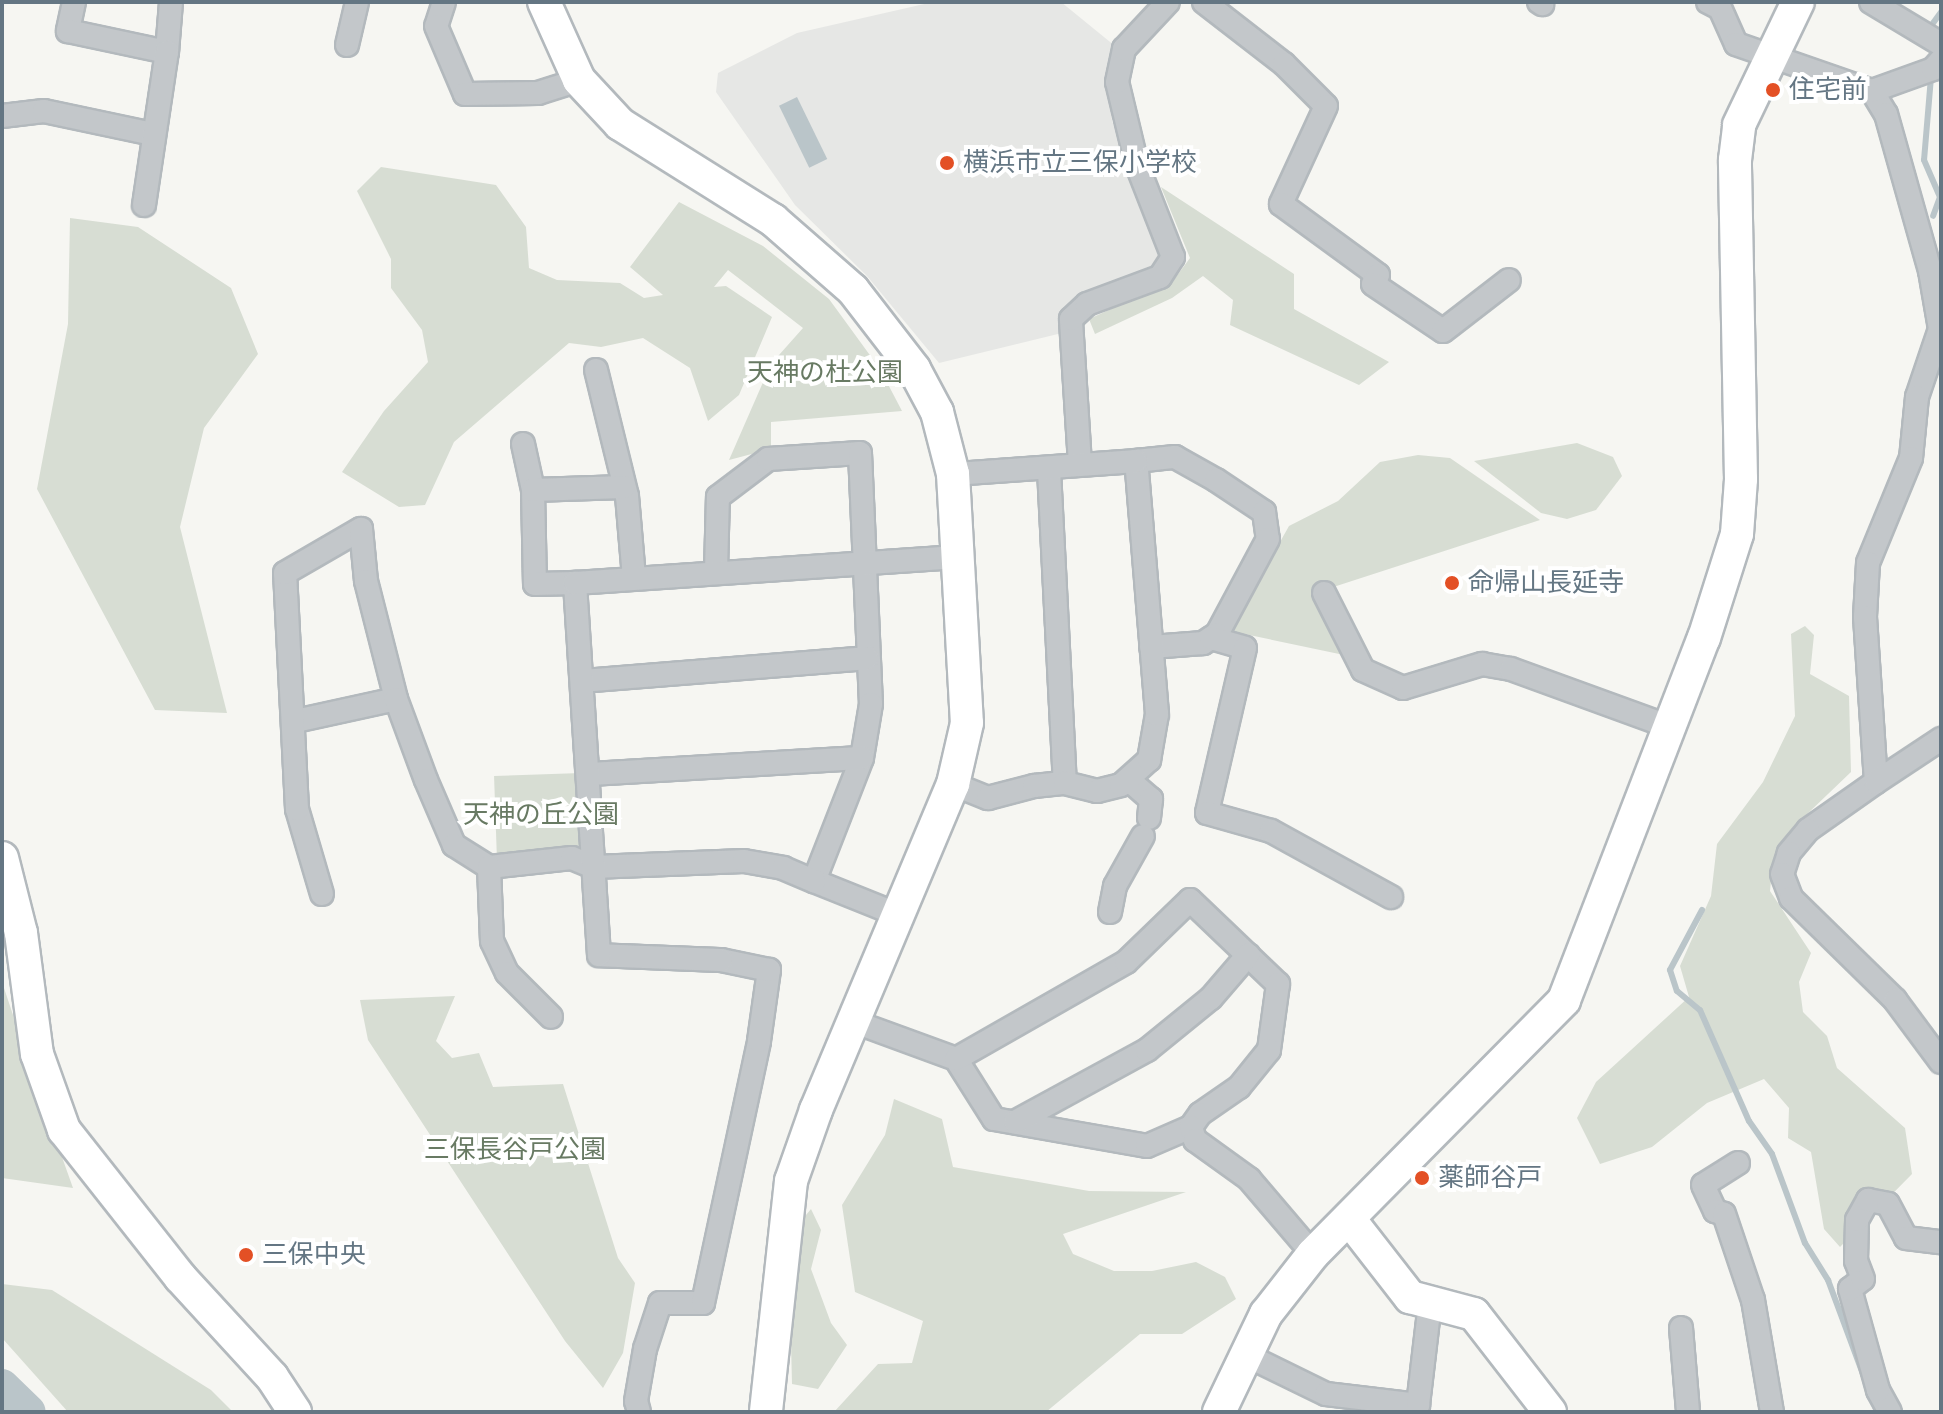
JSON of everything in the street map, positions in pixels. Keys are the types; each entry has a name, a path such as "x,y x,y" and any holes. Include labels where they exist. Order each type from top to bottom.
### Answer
{"street":[{"path":"74,2 68,31 167,52"},
{"path":"144,205 167,52 171,2"},
{"path":"347,45 357,2"},
{"path":"444,2 436,26 465,94 538,93 579,80"},
{"path":"544,2 579,80 620,124 773,220 853,290 920,380 937,412 953,474 967,723 953,784 791,1181 766,1412"},
{"path":"1080,464 1071,319 1087,304 1160,277 1173,257 1137,165 1117,82 1124,49 1168,2"},
{"path":"1204,2 1284,64 1326,106 1281,204 1378,275 1373,284 1443,331 1509,280"},
{"path":"1708,2 1720,8 1736,44 1872,91 1933,69 1941,60"},
{"path":"1219,1412 1266,1314 1313,1254 1350,1220 1564,1000 1727,576 1737,534 1741,479 1735,160 1739,125 1775,58 1798,2"},
{"path":"1871,2 1941,44"},
{"path":"1872,91 1886,114 1930,271 1940,329 1917,397 1911,458 1868,563 1868,694 1876,782"},
{"path":"2,116 44,111 153,134"},
{"path":"596,370 624,487 634,578"},
{"path":"523,444 533,490 535,584 957,557"},
{"path":"716,571 718,497 768,459 860,453 871,704 862,758 814,881"},
{"path":"953,474 1049,470 1080,464 1175,457 1264,512 1268,539 1211,638 1203,643 1151,647"},
{"path":"953,784 988,798 1065,783 1097,791 1130,781 1149,760 1156,734 1136,461"},
{"path":"1049,470 1065,783"},
{"path":"533,490 624,487"},
{"path":"322,894 297,809 296,721 285,573 361,529 366,581 396,699 454,845 489,867 572,858 593,867 744,861 783,868 899,915"},
{"path":"575,583 599,955 721,960 769,970 759,1041 703,1303 660,1303 645,1349 636,1401 639,1412"},
{"path":"1324,593 1363,670 1403,688 1482,664 1511,669 1670,727"},
{"path":"1211,638 1245,648 1207,813 1271,831 1391,897"},
{"path":"582,681 867,658"},
{"path":"296,721 396,699"},
{"path":"1941,739 1808,830 1789,853 1782,874 1791,898 1895,1000 1941,1062"},
{"path":"589,774 862,758"},
{"path":"1110,912 1115,886 1146,827 1151,799 1130,781"},
{"path":"2,858 21,933 37,1054 64,1130 180,1277 272,1377 295,1412"},
{"path":"489,867 492,941 507,973 551,1017"},
{"path":"855,1022 956,1059 994,1119 1147,1146 1191,1127 1239,1087 1269,1050 1278,984 1190,900 1126,962 956,1059"},
{"path":"1015,1122 1147,1050 1211,998 1248,955"},
{"path":"1191,1127 1195,1140 1249,1179 1313,1254"},
{"path":"1738,1163 1703,1185 1715,1211 1724,1214 1753,1300 1772,1412"},
{"path":"1890,1412 1878,1390 1850,1289 1863,1279 1856,1261 1857,1220 1868,1200 1888,1204 1906,1238 1941,1242"},
{"path":"1350,1220 1396,1284 1410,1297 1474,1314 1550,1412"},
{"path":"1246,1355 1321,1403 1418,1405 1430,1303"},
{"path":"1681,1328 1688,1412"}],"shaded area":[{"name":"横浜市立三保小学校","path":"933,2 1061,2 1115,46 1109,76 1112,121 1169,259 1062,333 939,363 867,276 795,205 716,92 718,73 797,33"},
{"path":"797,97 827,159 809,168 779,106"}],"green space":[{"name":"天神の杜公園","path":"381,167 496,185 526,227 529,268 557,280 620,283 644,298 663,295 630,267 679,202 763,246 829,299 880,369 902,411 771,422 771,449 729,460 771,364 803,328 728,270 714,287 726,286 772,317 739,395 708,421 690,368 643,338 601,347 569,343 454,442 425,505 399,507 342,472 384,411 428,362 422,330 391,288 391,259 357,191"},
{"path":"1161,187 1294,274 1294,309 1389,362 1359,385 1230,325 1233,300 1203,276 1172,298 1095,334 1089,319 1173,281 1190,258"},
{"path":"70,218 138,227 231,288 258,354 204,428 180,527 227,713 155,710 37,489 68,324"},
{"path":"1577,443 1613,457 1622,476 1596,510 1567,519 1541,513 1474,461"},
{"path":"1418,455 1450,458 1540,520 1318,592 1344,655 1230,631 1289,526 1338,501 1380,462"},
{"path":"1805,626 1814,635 1810,674 1849,696 1851,772 1804,817 1773,861 1770,891 1811,953 1799,982 1803,1012 1827,1036 1837,1068 1905,1128 1912,1174 1840,1247 1824,1229 1811,1152 1788,1138 1789,1108 1764,1079 1707,1103 1652,1147 1600,1164 1577,1118 1596,1082 1689,997 1680,966 1711,896 1717,844 1763,782 1795,716 1791,634"},
{"name":"天神の丘公園","path":"581,773 584,853 497,856 494,776"},
{"path":"2,982 36,1084 73,1188 2,1178"},
{"name":"三保長谷戸公園","path":"455,996 436,1041 452,1058 479,1053 493,1087 563,1084 618,1258 635,1283 623,1353 603,1388 565,1341 368,1040 360,1000"},
{"path":"894,1099 942,1119 953,1167 1089,1191 1186,1192 1063,1234 1073,1254 1114,1271 1152,1271 1196,1262 1225,1277 1236,1299 1182,1334 1140,1334 1046,1412 834,1412 878,1364 912,1363 923,1321 855,1292 842,1205 885,1135"},
{"path":"811,1209 821,1230 811,1269 831,1323 847,1345 818,1389 792,1384 792,1260 801,1221"},
{"path":"2,1284 52,1290 211,1390 233,1412 68,1412 2,1338"}],"waterway":[{"path":"1928,30 1941,12"},
{"path":"1931,77 1924,160 1940,197 1933,216"},
{"path":"1702,910 1670,970 1677,991 1700,1010 1749,1121 1772,1154 1805,1243 1828,1280 1877,1412"},
{"path":"2,1386 29,1412"}],"place":[{"name":"住宅前","path":"1773,90"},
{"name":"横浜市立三保小学校","path":"947,163"},
{"name":"命帰山長延寺","path":"1452,583"},
{"name":"薬師谷戸","path":"1422,1178"},
{"name":"三保中央","path":"246,1255"}]}
